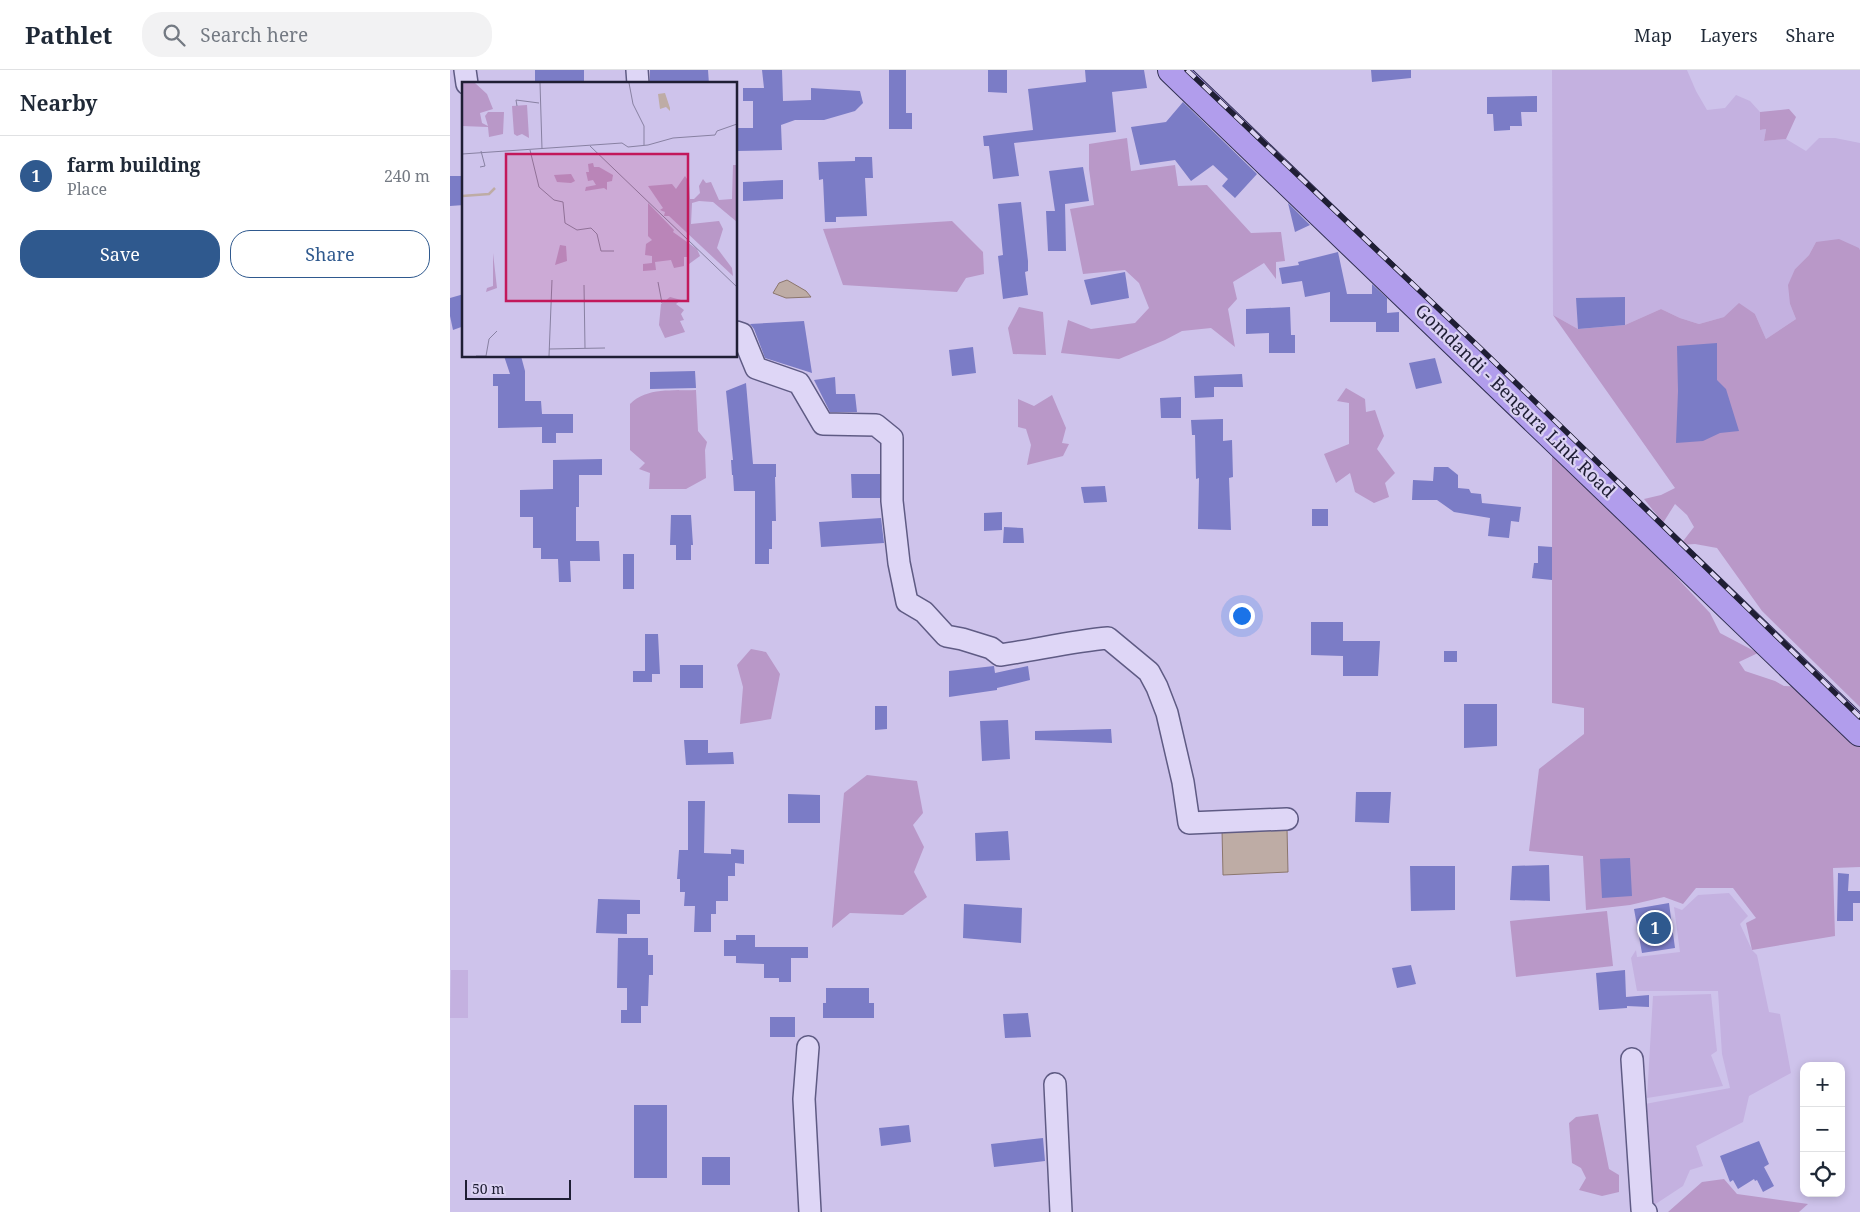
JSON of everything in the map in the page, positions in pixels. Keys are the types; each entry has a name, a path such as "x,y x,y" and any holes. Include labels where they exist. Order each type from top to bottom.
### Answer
{"main road":[{"name":"Gomdandi - Bengura Link Road","path":"1172,70 1860,732"}],"street":[{"path":"738,333 745,338 756,368 799,383 822,424 876,425 892,438 892,501 899,563 907,602 924,612 946,636 991,648 1000,654 1033,651 1084,640 1108,638 1149,672 1157,687 1167,713 1183,782 1189,823 1287,819"},
{"path":"808,1047 804,1099 810,1212"},
{"path":"1632,1058 1642,1209 1646,1212"},
{"path":"1055,1084 1061,1212"}],"shaded area":[{"path":"1552,70 1687,70 1707,110 1725,108 1736,95 1750,101 1760,112 1760,130 1766,129 1764,141 1786,139 1806,151 1819,138 1835,138 1860,143 1860,250 1859,248 1816,242 1809,255 1795,269 1790,304 1796,319 1766,339 1755,314 1724,317 1699,324 1661,309 1625,325 1578,329 1553,315"},
{"path":"1789,109 1796,117 1786,139 1764,141 1766,129 1760,130 1760,112"},
{"path":"1127,138 1131,171 1175,165 1178,186 1207,185 1251,233 1281,232 1285,261 1276,262 1276,279 1264,263 1233,282 1237,299 1228,309 1235,347 1211,328 1182,331 1119,359 1061,353 1068,320 1091,329 1135,323 1149,308 1139,283 1125,270 1083,274 1070,209 1094,205 1089,169 1089,144"},
{"path":"952,221 983,252 984,274 966,278 957,292 843,285 823,229"},
{"path":"1839,239 1860,250 1860,707 1762,611 1717,548 1695,544 1680,545 1694,527 1687,515 1675,504 1663,523 1644,499 1661,495 1675,488 1553,315 1578,329 1625,325 1661,309 1699,324 1724,317 1739,303 1755,314 1766,339 1796,319 1790,304 1788,285 1795,269 1809,255 1816,242"},
{"path":"787,280 806,291 811,297 786,298 773,293 779,283"},
{"path":"1019,307 1043,312 1046,355 1013,354 1008,328"},
{"path":"1346,388 1365,399 1366,412 1375,410 1384,436 1377,449 1395,473 1385,483 1389,497 1374,503 1355,492 1350,473 1336,483 1324,454 1349,444 1349,403 1337,401"},
{"path":"696,390 698,431 707,442 705,450 706,478 686,489 649,489 650,473 639,469 645,463 630,450 630,404 652,392"},
{"path":"1052,395 1066,428 1062,443 1069,444 1063,456 1027,465 1031,445 1026,429 1018,427 1018,399 1034,406"},
{"path":"1552,444 1710,613 1720,633 1758,653 1739,662 1745,671 1784,686 1808,687 1860,739 1860,867 1833,868 1835,936 1752,950 1746,923 1756,918 1733,888 1696,888 1683,904 1664,897 1630,905 1586,910 1583,856 1529,851 1539,769 1584,734 1584,708 1552,703"},
{"path":"751,649 766,652 780,674 771,719 740,724 743,687 737,665"},
{"path":"867,775 917,781 923,813 913,825 924,847 914,872 927,897 903,915 850,913 832,928 844,793"},
{"path":"1287,828 1288,872 1223,875 1222,830"},
{"path":"1729,893 1748,916 1740,924 1752,950 1757,955 1769,1012 1780,1014 1791,1073 1749,1096 1743,1122 1696,1146 1703,1166 1690,1170 1683,1186 1651,1207 1645,1104 1730,1088 1722,1054 1718,991 1637,991 1631,958 1636,950 1637,957 1680,952 1674,907 1682,910 1698,895"},
{"path":"1607,911 1613,966 1516,977 1510,921"},
{"path":"451,970 468,970 468,1018 450,1018"},
{"path":"1711,994 1717,1051 1711,1055 1723,1086 1647,1098 1653,996"},
{"path":"1598,1114 1609,1169 1619,1175 1619,1192 1602,1196 1579,1190 1586,1178 1581,1168 1572,1163 1569,1123 1576,1117"},
{"path":"1724,1179 1737,1194 1808,1204 1799,1212 1668,1212 1702,1182"}],"building":[{"path":"535,70 584,70 584,82 535,82"},
{"path":"650,70 708,70 709,82 650,82"},
{"path":"762,70 782,70 783,101 811,100 811,88 860,91 863,103 855,111 824,120 795,120 781,125 782,150 738,151 738,128 753,128 753,101 743,101 743,88 764,88"},
{"path":"889,70 906,70 906,113 912,113 912,129 889,129"},
{"path":"988,70 1007,70 1007,93 988,92"},
{"path":"1085,70 1144,70 1147,88 1112,92 1116,132 1014,143 1019,176 993,179 989,146 984,146 983,136 1033,130 1028,89 1086,82"},
{"path":"1371,70 1411,70 1411,78 1372,82"},
{"path":"1537,96 1537,112 1521,112 1522,126 1510,126 1510,130 1494,131 1493,114 1487,114 1487,97"},
{"path":"1183,102 1257,174 1235,198 1222,186 1228,179 1213,165 1191,181 1175,160 1140,165 1131,127 1166,122"},
{"path":"855,157 872,157 873,178 865,178 867,216 836,217 836,222 825,222 823,179 819,180 818,162 855,161"},
{"path":"1083,167 1089,201 1065,204 1066,251 1048,251 1046,211 1055,211 1049,171"},
{"path":"450,176 462,176 462,205 450,206"},
{"path":"783,180 783,199 743,201 743,182"},
{"path":"1021,202 1028,261 1028,271 1025,272 1028,295 1003,299 998,256 1003,255 998,204"},
{"path":"1288,203 1310,225 1295,232"},
{"path":"1338,252 1347,294 1372,294 1372,284 1387,298 1387,313 1399,312 1399,332 1376,332 1376,322 1330,322 1330,292 1305,297 1302,281 1282,284 1279,268 1299,265 1298,262"},
{"path":"1125,272 1129,298 1091,305 1084,280"},
{"path":"462,295 462,327 453,330 450,316 450,298"},
{"path":"1625,297 1625,325 1578,329 1576,298"},
{"path":"1290,307 1291,335 1295,335 1295,353 1269,353 1269,333 1246,334 1246,309"},
{"path":"804,321 812,373 765,358 754,329 750,324"},
{"path":"1717,343 1717,380 1726,389 1739,431 1720,433 1703,441 1676,443 1677,346"},
{"path":"973,347 976,373 952,376 949,350"},
{"path":"505,358 522,358 525,371 525,401 541,401 542,414 573,414 573,433 556,433 556,443 542,443 542,427 498,428 498,386 493,386 493,374 510,374"},
{"path":"1435,358 1442,383 1416,389 1409,363"},
{"path":"695,371 696,388 650,389 650,372"},
{"path":"1242,374 1243,387 1214,387 1214,397 1195,398 1194,376"},
{"path":"835,377 836,394 855,394 857,412 830,412 814,380"},
{"path":"746,383 753,464 776,464 776,521 772,521 772,549 769,549 769,564 755,564 755,491 734,491 726,391"},
{"path":"1181,397 1181,418 1161,418 1160,398"},
{"path":"1223,419 1223,441 1232,440 1233,477 1229,478 1231,530 1198,529 1199,478 1196,479 1195,435 1192,435 1191,420"},
{"path":"602,459 602,475 579,475 579,507 576,507 576,541 599,541 600,561 570,561 571,582 559,582 558,559 541,559 541,548 533,548 533,517 520,517 520,490 553,489 553,460"},
{"path":"1434,467 1448,467 1458,475 1458,488 1469,489 1471,493 1481,494 1482,503 1521,507 1519,522 1511,521 1509,538 1488,536 1490,518 1454,512 1437,500 1412,500 1413,480 1433,481"},
{"path":"851,474 880,474 880,498 852,498"},
{"path":"1105,486 1107,502 1084,503 1081,487"},
{"path":"1312,509 1328,509 1328,526 1312,526"},
{"path":"1002,512 1002,530 984,531 984,513"},
{"path":"671,515 691,515 693,545 691,545 691,560 676,560 676,545 670,545"},
{"path":"881,518 884,543 821,547 819,522"},
{"path":"1004,527 1023,528 1024,543 1003,543"},
{"path":"1538,546 1552,547 1552,580 1532,578 1534,563 1538,563"},
{"path":"623,554 634,554 634,589 623,589"},
{"path":"1311,622 1343,622 1343,641 1380,641 1378,676 1343,676 1343,656 1311,655"},
{"path":"645,634 658,634 660,674 652,674 652,682 633,682 633,671 645,671"},
{"path":"1444,651 1457,651 1457,662 1444,662"},
{"path":"680,665 703,665 703,688 680,688"},
{"path":"994,666 995,673 1028,666 1030,680 997,688 997,690 949,697 949,671"},
{"path":"1464,704 1497,704 1497,746 1464,748"},
{"path":"875,706 887,706 887,729 875,730"},
{"path":"1008,720 1010,759 982,761 980,721"},
{"path":"1111,729 1112,743 1035,740 1035,731"},
{"path":"684,740 708,740 708,753 733,752 734,764 686,765"},
{"path":"1356,792 1391,792 1389,823 1355,822"},
{"path":"788,794 820,795 820,823 788,823"},
{"path":"688,801 705,801 704,853 731,854 731,849 744,850 744,864 735,863 735,876 728,876 728,901 716,901 716,914 711,914 711,932 694,932 695,906 684,906 685,892 680,892 680,879 677,879 679,850 688,850"},
{"path":"1008,831 1010,860 976,861 975,833"},
{"path":"1630,858 1632,896 1602,898 1600,859"},
{"path":"1549,865 1550,901 1510,900 1512,866"},
{"path":"1410,866 1455,866 1455,910 1411,911"},
{"path":"1838,873 1849,874 1848,891 1860,891 1860,903 1853,903 1853,921 1837,921"},
{"path":"598,899 640,900 640,914 627,914 627,934 596,933"},
{"path":"1669,903 1675,948 1642,953 1634,909"},
{"path":"964,904 1022,908 1021,943 963,938"},
{"path":"736,935 755,935 755,947 808,947 808,958 791,958 791,982 779,982 779,978 764,978 764,964 736,963 736,956 724,956 724,940 736,940"},
{"path":"618,938 648,938 648,955 653,955 653,975 649,975 648,1006 641,1006 641,1023 621,1023 621,1010 627,1010 627,988 617,988"},
{"path":"1411,965 1416,984 1397,988 1392,968"},
{"path":"1625,970 1626,997 1649,995 1649,1007 1627,1006 1627,1008 1599,1010 1596,973"},
{"path":"826,988 869,988 869,1003 874,1003 874,1018 823,1018"},
{"path":"1028,1013 1031,1037 1005,1038 1003,1014"},
{"path":"770,1017 795,1017 795,1037 770,1037"},
{"path":"634,1105 667,1105 667,1178 634,1178"},
{"path":"909,1125 911,1142 881,1146 879,1128"},
{"path":"1043,1138 1045,1161 994,1167 991,1144"},
{"path":"1759,1141 1769,1164 1764,1167 1774,1186 1763,1192 1757,1180 1755,1181 1754,1179 1738,1189 1733,1180 1730,1182 1720,1156"},
{"path":"702,1157 730,1157 730,1185 702,1185"}],"railway":[{"path":"1187,70 1480,348 1860,717"}],"place":[{"name":"farm building","path":"1655,928"}]}
